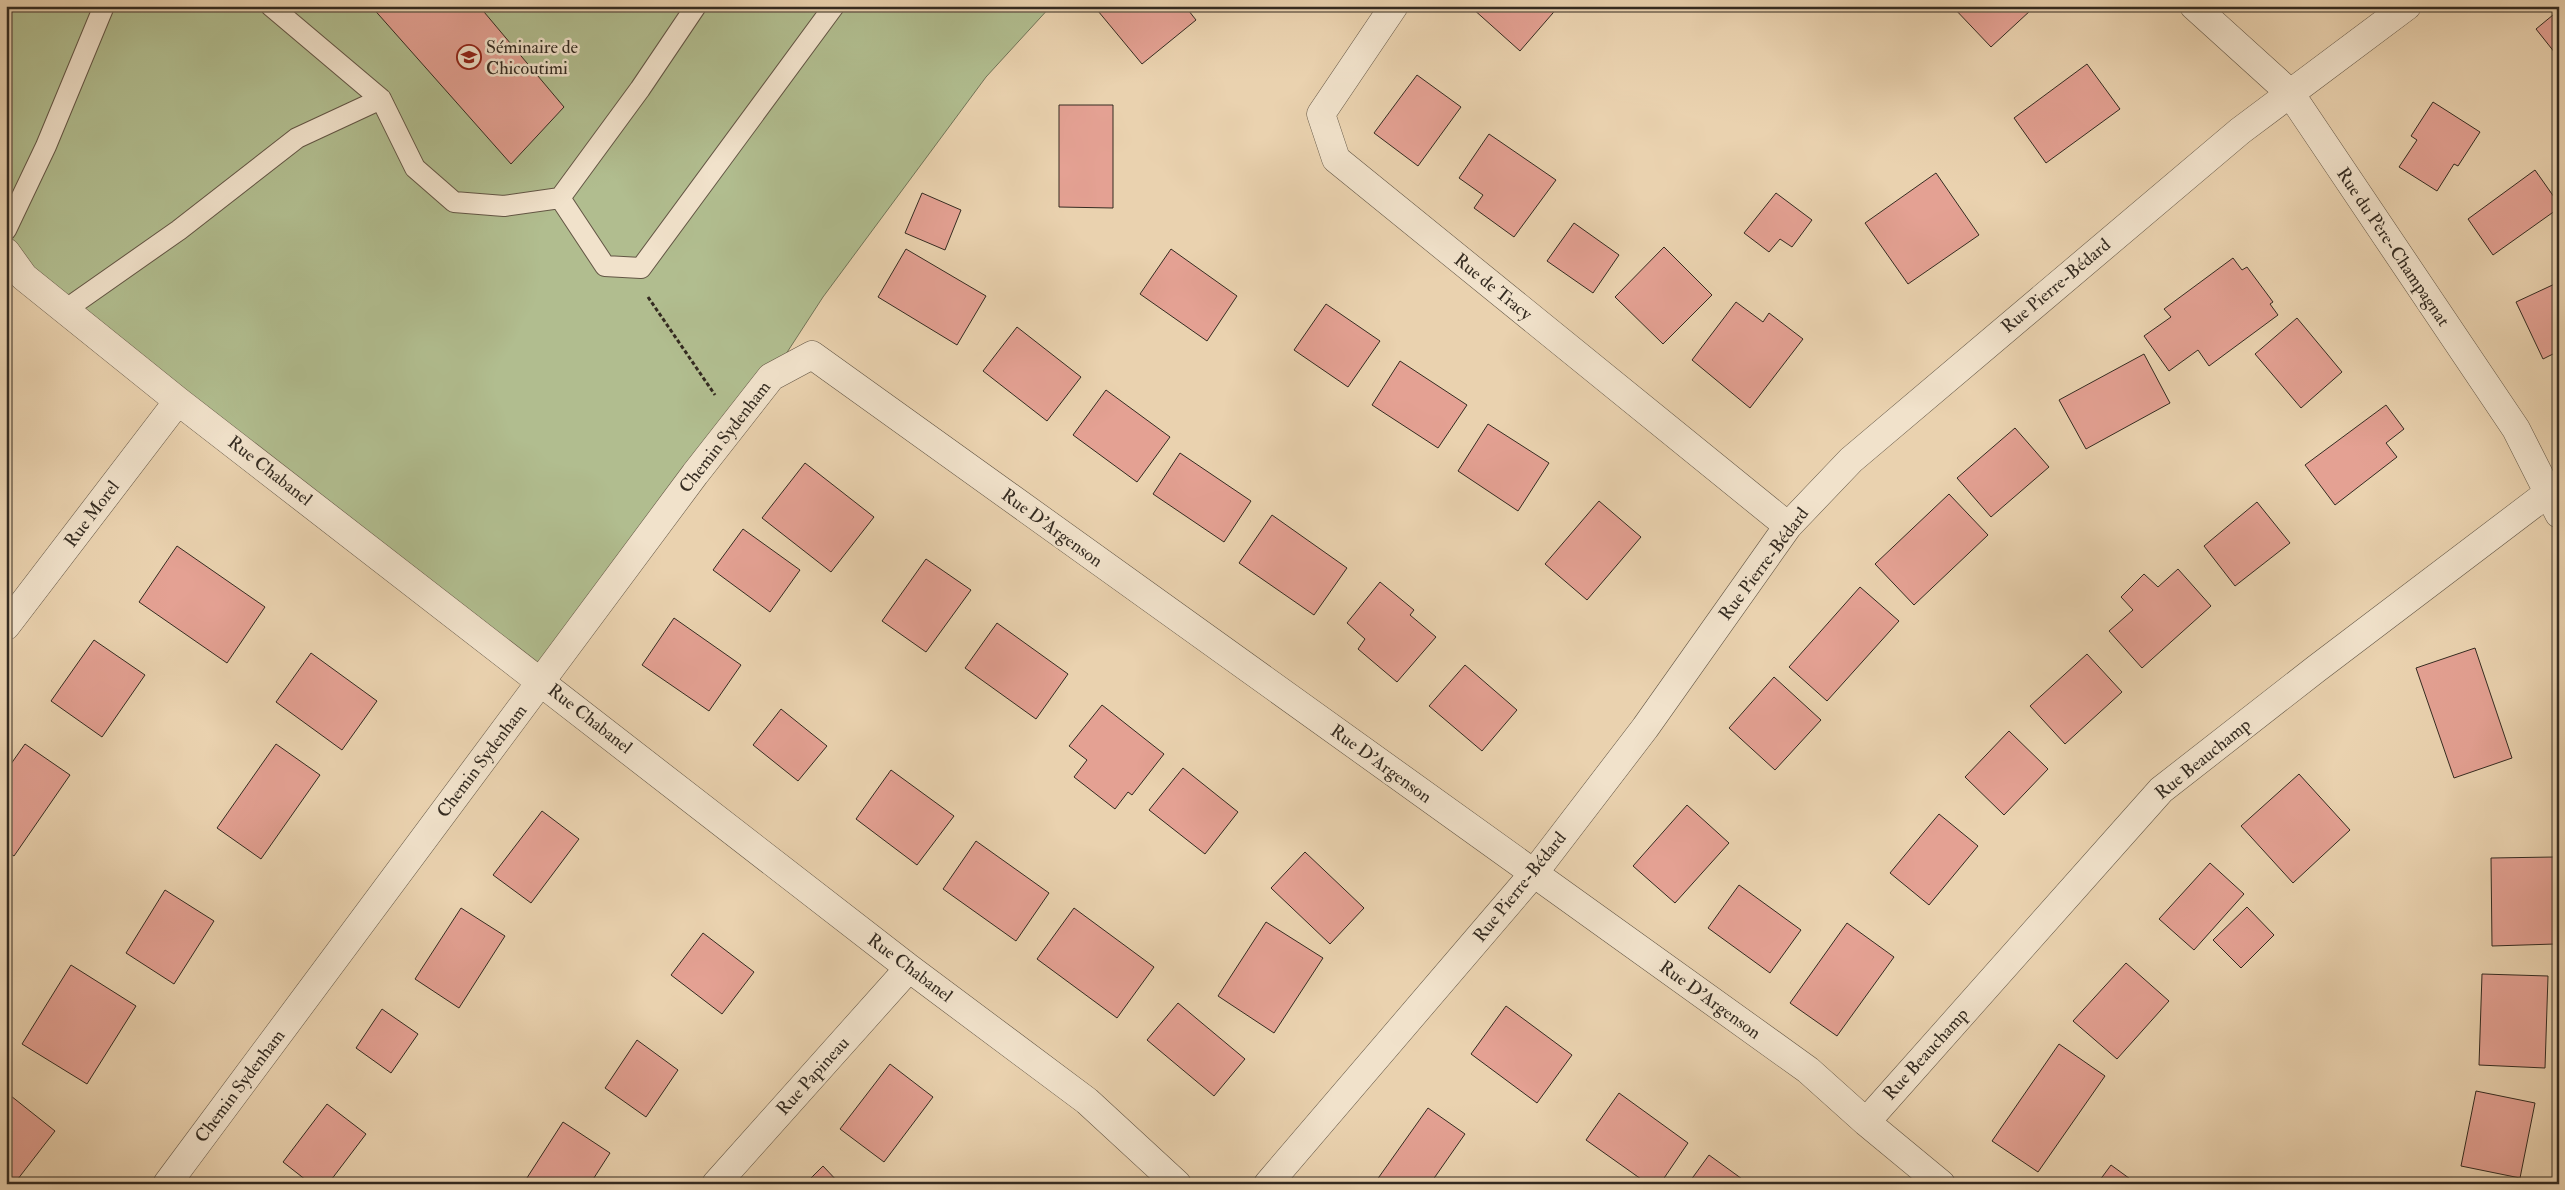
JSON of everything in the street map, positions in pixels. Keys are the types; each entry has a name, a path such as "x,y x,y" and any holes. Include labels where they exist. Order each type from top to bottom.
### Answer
{"street":[{"name":"Rue de Tracy","path":"1394,6 1321,114 1336,159 1788,526"},
{"name":"Rue du Père-Champagnat","path":"2194,6 2290,93 2516,429 2553,504"},
{"name":"Rue Pierre-Bédard","path":"1268,1184 1534,873 1645,728 1788,526 1851,460 2240,131 2407,6"},
{"name":"Rue Chabanel","path":"6,252 24,277 178,401 542,681 909,968 1087,1101 1177,1184"},
{"name":"Chemin Sydenham","path":"167,1184 734,424 771,377 812,355"},
{"name":"Rue D'Argenson","path":"812,355 1808,1070 1866,1122 1942,1184"},
{"name":"Rue Morel","path":"6,626 178,401"},
{"name":"Rue Beauchamp","path":"1866,1122 2161,790 2316,669 2553,504"},
{"name":"Rue Papineau","path":"716,1184 909,968"}],"lane":[{"path":"6,230 46,146 104,6"},
{"path":"271,6 381,99 415,168 454,202 504,206 560,198 640,90 696,6"},
{"path":"560,198 605,266 641,268 834,6"},
{"path":"65,310 180,230 297,138 381,99"}],"path":[{"path":"628,267 734,424"}],"green space":[{"path":"6,6 1051,6 986,77 823,297 771,377 542,681 6,252"}],"building":[{"name":"Séminaire de Chicoutimi","path":"371,6 479,6 564,107 511,164"},
{"path":"1103,6 1185,6 1196,20 1142,64 1098,11"},
{"path":"1474,6 1559,6 1520,51 1472,8"},
{"path":"1952,6 2027,6 2031,10 1991,47"},
{"path":"2559,10 2559,58 2536,29"},
{"path":"2087,64 2120,109 2046,163 2014,118"},
{"path":"1417,75 1461,107 1418,166 1374,133"},
{"path":"2433,102 2480,132 2458,166 2454,164 2437,191 2399,167 2417,140 2411,136"},
{"path":"1059,105 1113,105 1113,208 1059,207"},
{"path":"1489,134 1556,180 1514,237 1474,208 1483,195 1459,178"},
{"path":"2535,170 2559,204 2559,208 2493,255 2468,219"},
{"path":"1936,173 1979,235 1908,284 1865,223"},
{"path":"922,193 961,210 945,250 905,233"},
{"path":"1776,193 1812,220 1792,247 1780,239 1769,252 1744,233"},
{"path":"1574,223 1619,255 1593,293 1547,261"},
{"path":"1664,247 1712,295 1663,344 1615,297"},
{"path":"906,249 986,296 957,345 878,297"},
{"path":"1171,249 1237,296 1207,341 1140,294"},
{"path":"2233,258 2242,270 2247,267 2273,302 2270,304 2278,315 2209,366 2198,350 2169,371 2144,336 2171,317 2164,309"},
{"path":"2559,282 2559,351 2543,359 2516,302"},
{"path":"1736,302 1763,322 1769,313 1803,339 1750,408 1692,360"},
{"path":"1326,304 1380,341 1348,387 1294,350"},
{"path":"2297,318 2342,372 2301,408 2255,354"},
{"path":"1017,327 1081,377 1047,421 983,371"},
{"path":"2144,354 2170,403 2086,449 2059,400"},
{"path":"1400,361 1467,405 1438,448 1372,405"},
{"path":"1106,390 1170,437 1137,482 1073,435"},
{"path":"2386,405 2404,429 2386,443 2397,457 2335,505 2305,465"},
{"path":"1488,424 1549,463 1518,511 1458,471"},
{"path":"2015,428 2049,467 1991,517 1957,478"},
{"path":"1180,453 1251,501 1224,542 1153,494"},
{"path":"805,463 874,517 831,572 762,518"},
{"path":"1949,494 1988,535 1914,605 1875,564"},
{"path":"1599,501 1641,537 1587,600 1545,564"},
{"path":"2257,502 2290,543 2235,586 2204,546"},
{"path":"1272,515 1347,568 1314,615 1239,563"},
{"path":"743,529 800,570 770,612 713,570"},
{"path":"177,546 265,607 227,663 139,602"},
{"path":"926,559 971,590 926,652 882,621"},
{"path":"2178,569 2211,606 2142,668 2109,631 2133,610 2121,597 2144,574 2158,587"},
{"path":"1380,582 1414,610 1410,615 1436,637 1397,682 1358,649 1365,639 1347,623"},
{"path":"1860,587 1899,621 1827,701 1789,667"},
{"path":"674,618 741,665 709,711 642,665"},
{"path":"997,623 1068,674 1036,719 965,668"},
{"path":"94,640 145,675 102,737 51,701"},
{"path":"2475,648 2512,758 2454,778 2416,668"},
{"path":"311,653 377,701 342,750 276,702"},
{"path":"2087,654 2122,692 2065,744 2030,706"},
{"path":"1465,665 1517,710 1482,751 1429,706"},
{"path":"1774,677 1821,720 1775,770 1729,728"},
{"path":"1102,705 1164,754 1132,795 1128,792 1115,809 1074,777 1087,760 1069,746"},
{"path":"781,709 827,746 798,781 753,745"},
{"path":"2009,731 2048,769 2004,815 1965,777"},
{"path":"25,744 70,775 14,856 6,851 6,771"},
{"path":"276,744 320,775 261,859 217,828"},
{"path":"1183,768 1238,812 1205,854 1149,810"},
{"path":"891,770 954,816 917,865 856,819"},
{"path":"2299,774 2350,830 2293,883 2241,826"},
{"path":"1687,805 1729,843 1675,903 1633,866"},
{"path":"542,811 579,839 531,903 493,875"},
{"path":"1939,814 1978,846 1929,905 1890,873"},
{"path":"976,841 1049,893 1016,941 943,889"},
{"path":"1305,852 1364,908 1330,944 1271,888"},
{"path":"2554,857 2555,944 2492,946 2491,858"},
{"path":"2210,863 2244,894 2194,950 2159,919"},
{"path":"1739,885 1801,930 1770,973 1708,928"},
{"path":"165,890 214,921 174,984 126,953"},
{"path":"2247,907 2274,935 2241,968 2213,940"},
{"path":"461,908 505,936 459,1008 415,979"},
{"path":"1074,908 1154,967 1117,1018 1037,959"},
{"path":"1266,922 1323,958 1274,1033 1218,996"},
{"path":"1847,923 1894,957 1837,1036 1790,1003"},
{"path":"703,933 754,972 722,1014 671,975"},
{"path":"2126,963 2169,1001 2117,1059 2073,1021"},
{"path":"71,965 136,1006 87,1084 22,1044"},
{"path":"2482,974 2548,976 2545,1068 2479,1065"},
{"path":"1178,1003 1245,1059 1214,1096 1147,1040"},
{"path":"1506,1006 1572,1055 1537,1103 1471,1054"},
{"path":"382,1009 418,1034 391,1073 356,1048"},
{"path":"637,1040 678,1070 646,1117 605,1088"},
{"path":"2059,1044 2105,1076 2038,1172 1992,1141"},
{"path":"890,1064 933,1097 884,1162 840,1129"},
{"path":"2476,1091 2535,1103 2520,1178 2461,1166"},
{"path":"6,1092 55,1131 14,1184 6,1184"},
{"path":"1619,1093 1688,1143 1660,1184 1648,1184 1586,1140"},
{"path":"327,1104 366,1134 328,1184 311,1184 283,1162"},
{"path":"1428,1108 1465,1134 1430,1184 1374,1184"},
{"path":"563,1122 610,1153 590,1184 523,1184"},
{"path":"1709,1155 1749,1184 1688,1184"},
{"path":"2111,1165 2137,1184 2097,1184"},
{"path":"823,1166 840,1184 805,1184"}],"place":[{"name":"Séminaire de Chicoutimi","path":"469,57"}]}
